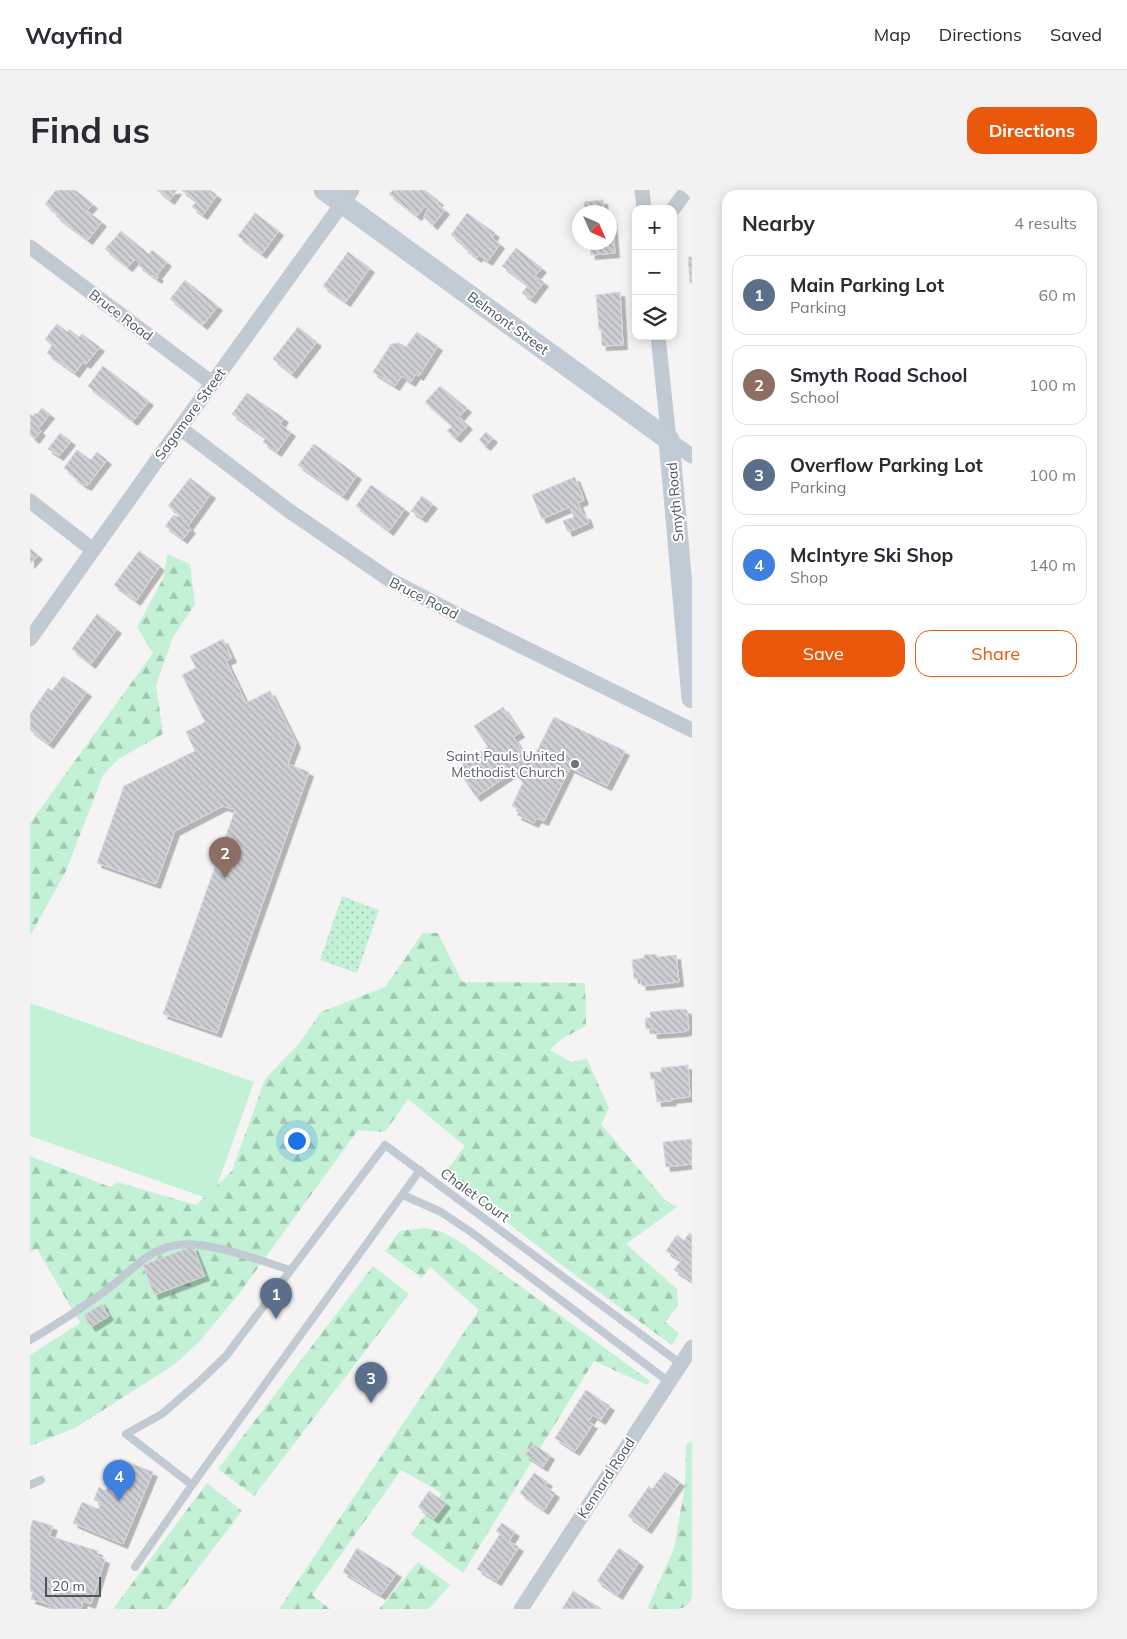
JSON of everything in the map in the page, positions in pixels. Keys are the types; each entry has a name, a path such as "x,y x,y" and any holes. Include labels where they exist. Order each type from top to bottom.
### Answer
{"street":[{"name":"Belmont Street","path":"324,190 347,197 692,456"},
{"path":"642,190 644,205"},
{"path":"676,205 687,190"},
{"name":"Sagamore Street","path":"30,639 347,197"},
{"name":"Bruce Road","path":"30,247 212,384"},
{"name":"Smyth Road","path":"658,340 692,698"},
{"name":"Bruce Road","path":"180,428 288,510 390,580 692,730"},
{"path":"30,501 93,550"},
{"name":"Kennard Road","path":"520,1609 692,1347"}],"lane":[{"path":"192,1484 126,1434 162,1414 200,1382 220,1362 385,1145 420,1170"},
{"name":"Chalet Court","path":"135,1567 192,1484 420,1170 681,1364"},
{"path":"403,1195 442,1212 471,1232 669,1382"},
{"path":"30,1340 91,1301 155,1252 172,1246 186,1244 236,1253 290,1270"},
{"path":"30,1485 41,1480"}],"green space":[{"path":"167,554 190,564 195,604 173,637 156,685 163,734 118,759 103,775 66,871 30,936 30,823 153,653 137,627 164,577"},
{"path":"342,896 379,910 357,973 320,960"},
{"path":"423,933 438,933 462,982 585,983 586,1026 561,1039 550,1050 571,1062 587,1059 609,1108 601,1124 664,1199 677,1207 626,1244 677,1289 678,1306 665,1322 679,1333 672,1345 568,1270 445,1173 465,1146 408,1099 385,1132 358,1130 238,1295 199,1342 175,1364 75,1428 30,1446 30,1355 80,1323 37,1249 30,1252 30,1156 110,1187 117,1182 196,1205 232,1171 265,1079 298,1045 321,1012 385,987"},
{"path":"30,1003 254,1082 212,1200 30,1136"},
{"path":"424,1228 442,1232 457,1240 650,1381 647,1385 594,1361 463,1573 411,1534 442,1493 401,1470 312,1595 330,1609 279,1609 479,1310 430,1267 422,1278 385,1251 400,1231"},
{"path":"373,1266 409,1294 254,1496 218,1469"},
{"path":"692,1441 692,1599 685,1609 647,1609 674,1548 685,1486 686,1445"},
{"path":"207,1483 242,1511 167,1609 113,1609"},
{"path":"418,1562 450,1585 429,1609 379,1609"}],"building":[{"path":"56,190 75,190 93,204 87,211 102,222 88,240 56,216 58,215 45,204"},
{"path":"157,190 177,190 170,200"},
{"path":"181,190 210,190 217,195 203,215 192,207 197,201"},
{"path":"393,190 425,190 439,201 437,203 445,210 433,225 424,217 428,209 425,206 417,216 389,194"},
{"path":"603,200 603,205 584,205 584,202"},
{"path":"255,213 279,231 262,254 238,236"},
{"path":"467,213 495,233 492,238 500,244 488,261 479,255 477,258 463,247 465,245 451,235"},
{"path":"121,231 149,254 152,250 167,262 157,275 159,277 157,279 138,265 140,263 135,259 128,267 105,249"},
{"path":"516,248 542,268 535,276 544,282 531,299 522,293 528,285 502,266"},
{"path":"591,250 615,250 615,253 591,255"},
{"path":"348,252 370,268 346,302 323,286"},
{"path":"688,257 692,257 692,283 690,283"},
{"path":"185,280 218,306 203,325 170,299"},
{"path":"620,292 623,345 602,346 596,295"},
{"path":"57,324 68,332 69,329 79,337 82,334 100,347 86,364 83,362 75,373 47,353 52,345 45,339"},
{"path":"298,327 317,342 292,374 273,359"},
{"path":"417,332 438,346 419,376 416,374 411,382 402,376 395,386 373,372 391,344 399,343 406,347"},
{"path":"103,366 149,401 133,421 88,386"},
{"path":"440,386 467,408 459,417 468,425 456,438 447,431 452,426 425,402"},
{"path":"247,393 284,418 280,424 291,432 277,452 263,442 266,438 232,414"},
{"path":"42,408 50,414 38,429 41,431 35,439 30,435 30,414 33,416 35,413 37,414"},
{"path":"486,432 493,438 486,446 479,440"},
{"path":"60,433 71,441 59,456 48,449"},
{"path":"314,444 357,475 343,496 298,465"},
{"path":"77,450 91,460 97,452 107,460 87,486 64,468"},
{"path":"575,477 584,500 578,503 589,523 568,532 563,521 574,517 570,507 542,519 532,495"},
{"path":"190,478 211,494 188,526 191,529 183,539 165,526 174,515 177,517 179,515 168,506"},
{"path":"371,485 405,509 389,531 356,506"},
{"path":"422,496 433,504 422,518 411,511"},
{"path":"30,548 38,555 30,564"},
{"path":"139,551 160,566 136,601 114,585"},
{"path":"97,614 117,629 91,664 72,649"},
{"path":"223,639 232,658 226,661 246,703 270,691 296,743 288,764 309,772 217,1033 163,1014 235,810 223,806 175,831 156,884 97,863 124,786 195,751 186,732 205,722 182,675 196,668 190,656"},
{"path":"63,676 87,692 49,744 30,730 30,714 48,688 52,691"},
{"name":"Saint Pauls United Methodist Church","path":"503,707 520,733 513,737 529,761 522,766 528,769 554,717 625,751 607,786 570,768 544,821 537,818 534,823 517,815 520,810 512,806 523,782 513,772 476,797 457,768 488,747 474,726"},
{"path":"656,954 657,957 676,955 679,982 642,986 640,978 634,979 632,960 644,958 644,955"},
{"path":"687,1010 689,1030 653,1034 652,1028 646,1029 645,1018 651,1018 650,1012"},
{"path":"688,1065 690,1097 657,1102 654,1079 651,1079 650,1072 662,1072 661,1068"},
{"path":"692,1139 692,1164 666,1167 663,1142"},
{"path":"689,1233 692,1235 692,1281 674,1270 681,1260 666,1251 677,1235 684,1241"},
{"path":"193,1246 205,1276 154,1295 143,1265"},
{"path":"102,1304 109,1316 91,1327 84,1315"},
{"path":"586,1390 610,1406 601,1420 593,1415 588,1422 593,1424 575,1451 555,1438"},
{"path":"533,1444 550,1455 543,1467 525,1455"},
{"path":"120,1459 153,1472 123,1544 73,1523 82,1502 98,1509 101,1503 94,1500 99,1487 106,1491"},
{"path":"665,1472 680,1482 647,1529 628,1516 649,1486 652,1489"},
{"path":"534,1473 548,1482 545,1486 555,1493 544,1510 520,1493"},
{"path":"429,1491 446,1503 434,1519 418,1507"},
{"path":"33,1520 53,1526 49,1536 98,1551 97,1556 105,1559 91,1604 83,1601 81,1609 49,1609 50,1605 31,1599 33,1592 30,1591 30,1529"},
{"path":"502,1523 515,1532 509,1541 519,1547 497,1581 477,1569 500,1534 496,1531"},
{"path":"357,1548 397,1573 381,1595 343,1572"},
{"path":"619,1548 639,1562 618,1595 597,1581"},
{"path":"573,1591 602,1609 562,1609"}],"place":[{"name":"Saint Pauls United Methodist Church","path":"575,764"},
{"name":"Smyth Road School","path":"225,878"},
{"name":"Main Parking Lot","path":"276,1319"},
{"name":"Overflow Parking Lot","path":"371,1403"},
{"name":"McIntyre Ski Shop","path":"119,1501"}]}
